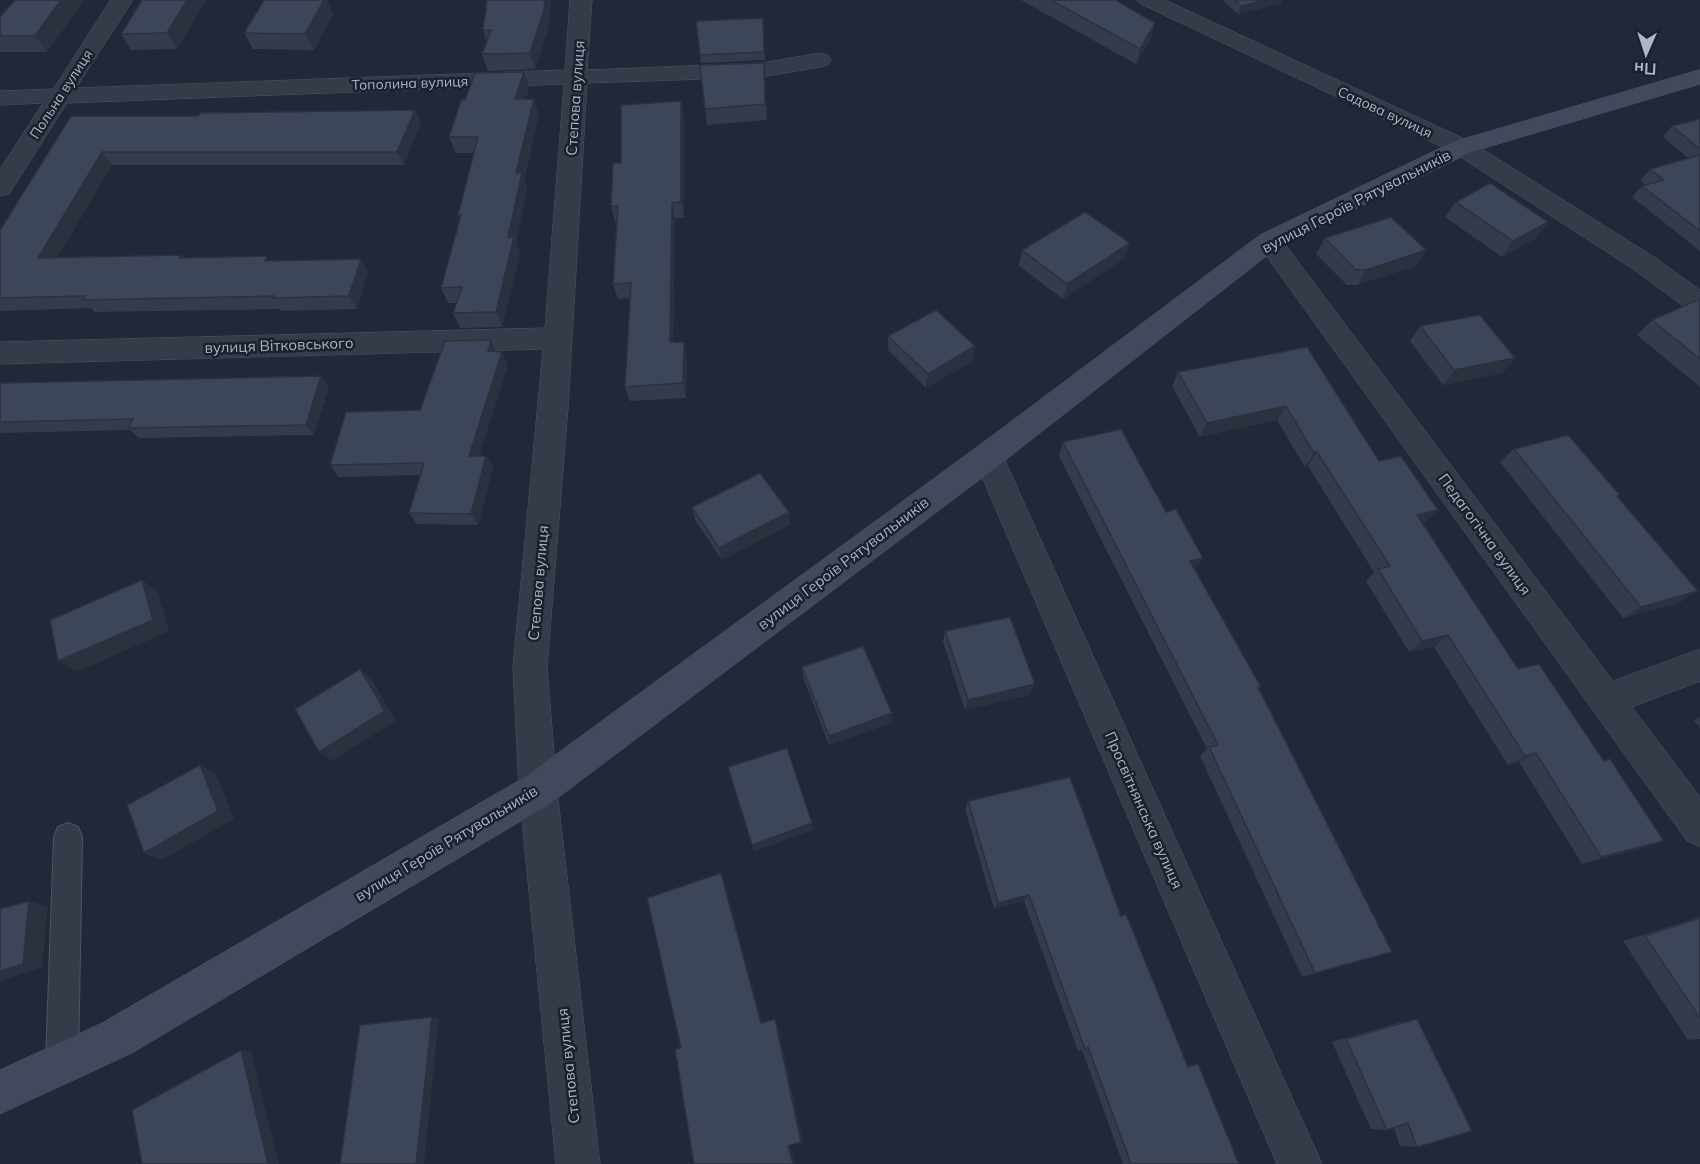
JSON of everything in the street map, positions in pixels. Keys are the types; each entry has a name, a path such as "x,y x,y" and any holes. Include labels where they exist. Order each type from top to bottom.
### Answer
{"street":[{"name":"Польна вулиця","path":"0,188 123,0"},
{"name":"Степова вулиця","path":"578,1164 538,790 530,667 558,338 581,0"},
{"name":"Садова вулиця","path":"1148,0 1462,147 1645,264 1700,304"},
{"name":"Тополина вулиця","path":"0,98 762,70 820,60"},
{"name":"вулиця Героїв Рятувальників","path":"0,1092 117,1038 538,790 988,456 1269,241 1462,147 1700,77"},
{"name":"Педагогічна вулиця","path":"1269,241 1700,828"},
{"name":"вулиця Вітковського","path":"0,353 558,338"},
{"name":"Просвітнянська вулиця","path":"988,456 1300,1164"},
{"path":"1607,700 1700,665"}],"lane":[{"path":"62,1063 68,837"}],"building":[{"path":"15,0 61,0 35,36 0,36 0,17"},
{"path":"142,0 187,0 167,33 121,34"},
{"path":"264,0 324,0 305,34 244,33"},
{"path":"487,0 545,0 530,53 482,54 491,30 483,30"},
{"path":"1051,0 1116,0 1155,23 1140,49"},
{"path":"1235,0 1265,0 1241,6"},
{"path":"763,18 764,52 700,55 696,21"},
{"path":"764,63 765,104 705,109 700,65"},
{"path":"524,72 515,99 534,99 516,173 522,173 508,237 514,237 496,312 453,313 462,287 441,288 461,215 458,215 478,137 449,137 461,100 465,100 475,73"},
{"path":"681,101 681,202 672,203 670,342 684,342 683,383 625,387 631,283 613,284 618,206 611,206 613,163 621,163 621,105"},
{"path":"415,110 397,152 102,152 38,258 181,255 179,258 267,256 265,261 361,259 349,296 83,300 85,296 0,298 0,230 71,116 198,116 200,113"},
{"path":"1700,119 1700,149 1672,126"},
{"path":"1700,155 1700,231 1642,186 1664,180 1650,169"},
{"path":"1490,183 1548,222 1513,241 1456,202"},
{"path":"1085,212 1130,243 1067,284 1022,250"},
{"path":"1391,217 1426,250 1366,270 1356,270 1325,238"},
{"path":"1700,299 1700,359 1652,320"},
{"path":"936,310 975,346 928,374 888,336"},
{"path":"1480,315 1515,358 1454,370 1420,326"},
{"path":"491,340 488,351 502,352 469,456 486,456 471,514 409,513 424,463 330,465 346,412 420,410 445,341"},
{"path":"1307,347 1379,461 1401,456 1438,510 1417,515 1518,669 1539,664 1604,761 1610,759 1664,841 1601,857 1536,753 1525,756 1448,635 1422,641 1378,569 1390,566 1317,452 1314,453 1286,406 1207,423 1178,372"},
{"path":"321,376 306,425 128,428 133,419 0,422 0,383"},
{"path":"1121,429 1166,512 1176,509 1203,558 1190,561 1261,687 1258,687 1392,952 1315,973 1209,747 1218,745 1063,442"},
{"path":"1568,435 1698,591 1641,607 1514,449"},
{"path":"760,473 789,512 719,548 692,507"},
{"path":"142,580 153,620 58,661 50,620"},
{"path":"1010,617 1035,684 968,700 945,631"},
{"path":"863,646 892,713 829,736 802,667"},
{"path":"360,669 385,711 319,752 295,709"},
{"path":"787,748 812,823 752,845 728,767"},
{"path":"200,765 218,811 144,853 127,805"},
{"path":"1070,777 1121,916 1126,914 1188,1067 1198,1064 1239,1164 1131,1164 1088,1047 1085,1049 1029,895 998,903 968,801"},
{"path":"721,873 761,1023 775,1019 801,1142 788,1146 793,1164 694,1164 675,1049 681,1048 647,898"},
{"path":"29,901 23,964 0,971 0,909"},
{"path":"1700,918 1700,1018 1645,936"},
{"path":"432,1017 416,1164 340,1164 360,1025"},
{"path":"1417,1019 1472,1131 1417,1147 1408,1123 1387,1130 1346,1039"},
{"path":"241,1050 268,1164 142,1164 132,1110"}]}
